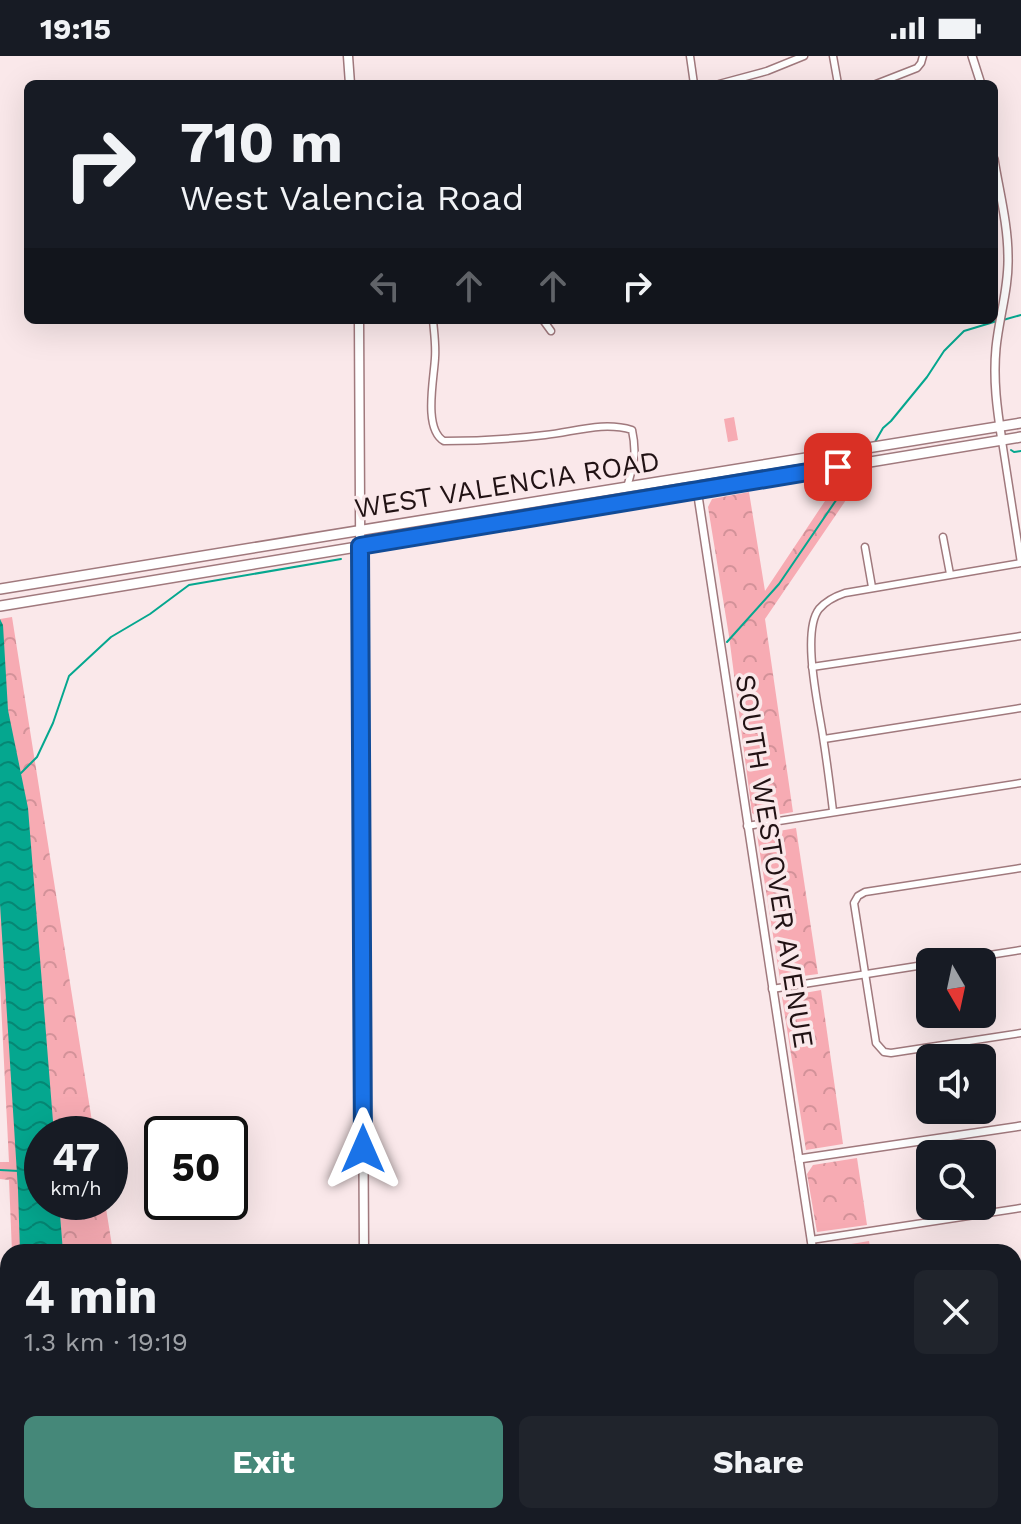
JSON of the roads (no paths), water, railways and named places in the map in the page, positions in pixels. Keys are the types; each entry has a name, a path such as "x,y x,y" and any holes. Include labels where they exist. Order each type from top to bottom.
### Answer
{"main road":[{"path":"348,56 350,80"},
{"path":"359,324 364,1244"},
{"name":"WEST VALENCIA ROAD","path":"0,589 1021,423"},
{"name":"WEST VALENCIA ROAD","path":"0,606 1021,437"}],"street":[{"path":"690,56 693,80"},
{"path":"734,80 804,56"},
{"path":"833,56 837,80"},
{"path":"972,56 980,80"},
{"path":"886,80 917,68 923,59 933,66"},
{"path":"833,811 812,667 812,633 818,610 836,596 872,587 1021,563 995,395 994,369 1008,275 1007,244 998,185"},
{"path":"433,324 436,355 431,392 437,437 444,441 517,438 604,425 620,426 632,430 636,445 627,487"},
{"path":"546,324 551,331"},
{"name":"SOUTH WESTOVER AVENUE","path":"695,476 812,1244"},
{"path":"943,537 950,574"},
{"path":"865,547 872,587"},
{"path":"812,667 1021,636"},
{"path":"824,739 1021,708"},
{"path":"747,826 1021,783"},
{"path":"1021,868 854,895 876,1043 882,1050 891,1053 1021,1033"},
{"path":"996,954 1021,950"},
{"path":"772,989 916,966"},
{"path":"877,1057 882,1050"},
{"path":"799,1159 1021,1126"},
{"path":"811,1240 1021,1208"}],"water":[{"path":"0,619 3,625 8,710 28,808 53,1116 24,1116 24,1220 60,1220 62,1244 20,1244 0,904"}],"waterway":[{"path":"1003,320 1021,315"},
{"path":"875,442 944,351 964,331 987,324"},
{"path":"1011,450 1021,451"},
{"path":"727,642 779,584 858,468"},
{"path":"21,773 37,757 69,676 111,637 150,614 189,585 341,559"},
{"path":"0,1170 19,1171"}]}
